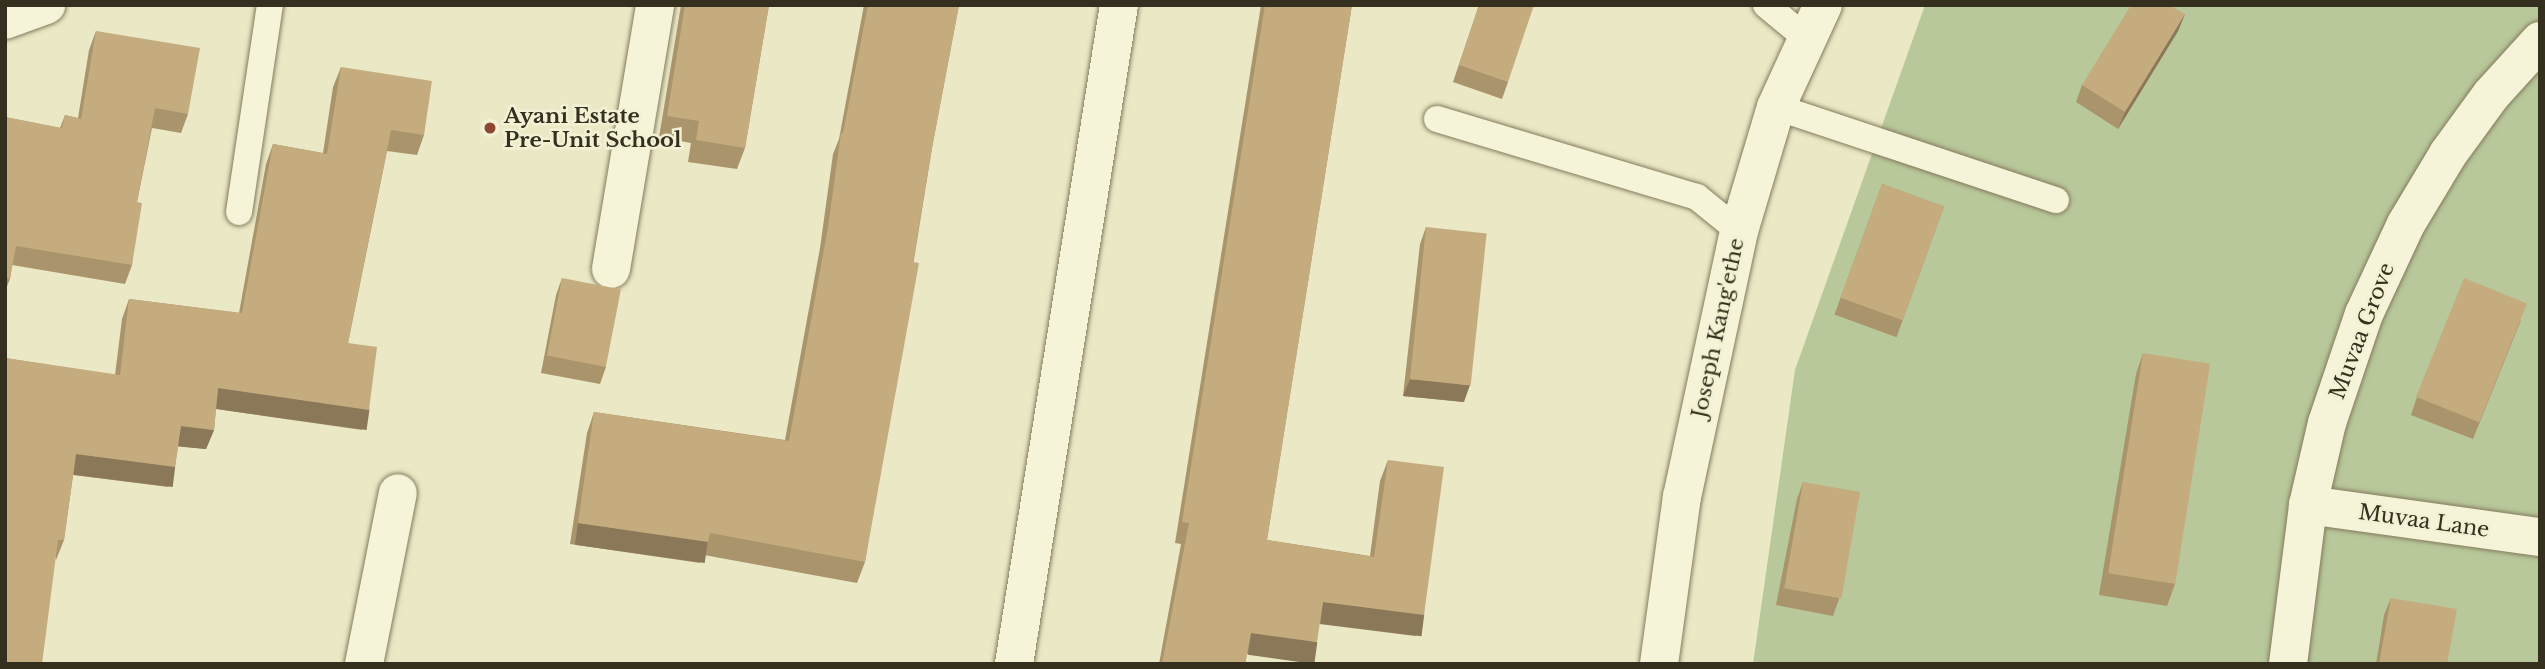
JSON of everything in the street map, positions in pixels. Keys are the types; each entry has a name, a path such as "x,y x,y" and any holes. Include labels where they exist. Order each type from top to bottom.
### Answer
{"street":[{"path":"5,20 46,5"},
{"path":"611,269 655,5"},
{"path":"1014,664 1119,5"},
{"name":"Joseph Kang'ethe","path":"1659,664 1682,497 1739,231 1776,107 1823,5"},
{"name":"Muvaa Grove","path":"2288,664 2308,505 2327,423 2364,314 2406,225 2448,154 2491,95 2540,41"},
{"path":"364,664 398,493"},
{"name":"Muvaa Lane","path":"2308,505 2540,537"}],"lane":[{"path":"239,212 270,5"},
{"path":"1766,5 1806,38"},
{"path":"1776,107 2056,200"},
{"path":"1437,119 1697,197 1739,231"}],"green space":[{"path":"1925,5 2540,5 2540,664 1753,664 1795,370"}],"building":[{"path":"685,5 769,5 745,148 696,140 699,121 667,116"},
{"path":"868,5 959,5 913,262 919,263 865,562 710,533 708,542 578,523 594,412 789,441 828,227 841,133"},
{"path":"1265,5 1352,5 1267,540 1374,557 1388,460 1444,467 1424,615 1323,602 1317,642 1251,633 1245,664 1162,664 1189,523 1182,522"},
{"path":"1479,5 1534,5 1508,82 1459,65"},
{"path":"2131,5 2169,5 2185,14 2125,112 2082,85"},
{"path":"96,31 200,48 188,114 155,108 137,202 142,203 132,265 16,246 10,279 5,278 5,117 62,128 65,115 81,119"},
{"path":"341,67 432,81 424,135 391,130 348,343 377,347 369,410 218,388 214,430 181,426 175,467 76,454 64,540 58,540 42,664 5,664 5,358 120,375 129,299 242,313 273,144 327,154"},
{"path":"1882,184 1944,207 1903,320 1841,298"},
{"path":"1426,227 1487,233 1471,386 1410,379"},
{"path":"562,278 621,289 606,367 547,356"},
{"path":"2464,278 2527,303 2479,422 2416,397"},
{"path":"2143,353 2210,364 2175,584 2108,573"},
{"path":"1803,482 1860,492 1841,598 1784,588"},
{"path":"2391,598 2457,609 2447,664 2379,664"}],"place":[{"name":"Ayani Estate Pre-Unit School","path":"490,128"}]}
